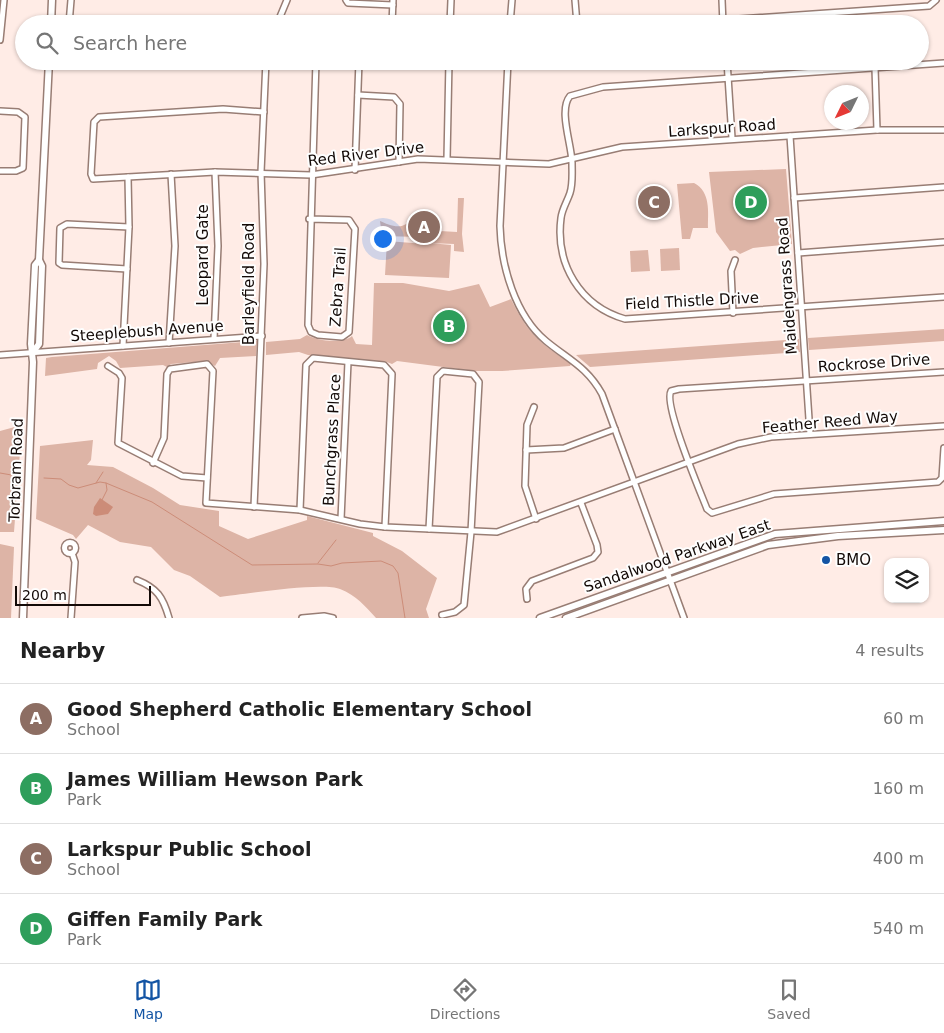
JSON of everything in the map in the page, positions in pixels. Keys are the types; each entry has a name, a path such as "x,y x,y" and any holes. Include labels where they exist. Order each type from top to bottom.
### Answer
{"main road":[{"path":"51,15 52,0"},
{"name":"Torbram Road","path":"23,618 33,352 39,344 42,266 39,260 49,70"},
{"name":"Sandalwood Parkway East","path":"540,618 775,534 944,521"},
{"name":"Sandalwood Parkway East","path":"566,618 752,550 784,542 838,536 944,530"}],"street":[{"path":"0,40 4,0"},
{"path":"70,15 71,0"},
{"path":"281,15 287,0"},
{"path":"346,0 348,3 393,2 392,15"},
{"path":"451,15 452,0"},
{"path":"511,15 512,0"},
{"path":"574,0 576,15"},
{"path":"722,0 723,15"},
{"path":"805,15 929,6 936,0"},
{"name":"Field Thistle Drive","path":"929,64 944,63"},
{"name":"Barleyfield Road","path":"254,507 264,264 261,172 266,70"},
{"name":"Zebra Trail","path":"310,219 349,220 355,229 349,332 342,337 318,335 310,332 308,325 311,270 310,219 311,175 316,70"},
{"path":"354,170 359,70"},
{"path":"447,159 449,70"},
{"path":"508,70 500,236 503,257 511,284 526,317 537,332 550,344 581,366 595,382 615,429 684,618"},
{"path":"728,70 732,138"},
{"name":"Field Thistle Drive","path":"846,70 604,87 570,96 564,107 572,160 572,187 562,211 560,247 572,279 583,294 614,316 624,319 944,297"},
{"path":"875,70 877,130"},
{"path":"358,95 394,96 398,99 400,104 399,162"},
{"name":"Red River Drive","path":"264,112 223,109 99,117 94,122 90,174 93,179 215,172 311,175 399,162 447,159 504,163"},
{"path":"0,111 18,112 25,117 22,168 16,171 0,171"},
{"name":"Larkspur Road","path":"504,163 549,164 622,147 732,138 877,130 944,130"},
{"name":"Maidengrass Road","path":"790,136 810,434"},
{"name":"Leopard Gate","path":"214,339 218,246 215,172"},
{"path":"168,343 174,246 171,174"},
{"path":"123,346 129,227 128,177"},
{"path":"794,198 944,187"},
{"path":"127,269 62,265 59,263 59,238 60,228 67,224 129,227"},
{"path":"798,252 944,242"},
{"path":"732,313 730,271 734,260"},
{"name":"Steeplebush Avenue","path":"0,355 262,336"},
{"path":"300,510 306,364 313,358 384,364 392,374 385,527"},
{"name":"Bunchgrass Place","path":"340,519 348,362"},
{"path":"108,366 119,373 122,378 118,444 152,462 182,476 207,478 213,371 207,364 170,370 168,374 164,438 152,462"},
{"path":"429,529 437,377 443,371 473,374 479,382 471,532 464,605 455,612 442,615"},
{"name":"Rockrose Drive","path":"689,463 670,408 669,395 671,392 679,389 944,372"},
{"path":"534,407 526,425 525,486 536,519"},
{"name":"Feather Reed Way","path":"207,478 206,503 300,510 385,527 497,532 581,503 738,444 771,437 944,426"},
{"path":"526,450 557,450 615,429"},
{"path":"689,463 707,509 715,513 774,494 938,482 942,478 944,448"},
{"path":"527,600 526,589 532,581 593,558 598,552 581,503"},
{"path":"72,553 75,562 72,618"},
{"path":"136,580 150,585 159,593 164,601 169,618"},
{"path":"302,618 324,616 334,618"}],"shaded area":[{"path":"786,169 792,244 753,248 740,254 735,250 730,251 716,232 709,172"},
{"path":"694,183 706,197 708,228 693,228 690,239 682,239 677,184"},
{"path":"458,198 464,198 462,234 464,252 454,251 454,244 430,243 451,245 449,278 385,275 387,241 425,244 425,239 420,237 382,236 380,221 392,226 400,226 404,225 411,218 415,218 414,223 439,226 440,231 457,232"},
{"path":"679,248 680,270 661,271 660,249"},
{"path":"648,250 650,271 631,272 630,251"},
{"path":"374,283 403,283 449,291 479,284 490,307 511,299 523,321 535,336 571,364 570,366 502,371 474,371 397,361 392,364 308,355 299,352 266,355 266,342 300,339 307,335 330,341 343,340 352,336 356,344 372,345"},
{"path":"944,329 944,341 809,350 808,338"},
{"path":"799,339 800,352 590,367 576,355"},
{"path":"257,341 256,356 220,358 215,366 206,361 171,364 167,367 163,365 120,368 116,361 109,356 98,363 97,369 45,376 46,358 52,357"},
{"path":"22,425 14,532 0,532 0,431"},
{"path":"93,440 91,460 87,465 113,467 180,505 219,511 219,526 248,539 307,520 307,516 373,533 373,536 402,551 437,578 426,609 429,618 376,618 351,594 330,587 282,589 220,597 190,576 174,570 151,547 120,542 88,525 76,539 73,535 36,519 40,446"},
{"path":"100,498 113,507 108,514 96,516 93,514 94,507"},
{"path":"0,544 14,547 11,618 0,618"}],"waterway":[{"path":"96,483 103,472"},
{"path":"0,473 17,476"},
{"path":"44,478 61,479 69,485 78,488 100,482 106,483 152,502 252,565 318,564 331,566 342,563 381,561 393,566 398,573 405,618"},
{"path":"102,500 107,490 106,483"},
{"path":"318,563 336,540"}],"place":[{"name":"Larkspur Public School","path":"654,202"},
{"name":"Giffen Family Park","path":"751,202"},
{"name":"Good Shepherd Catholic Elementary School","path":"424,227"},
{"name":"James William Hewson Park","path":"449,326"},
{"name":"BMO","path":"826,560"}]}
